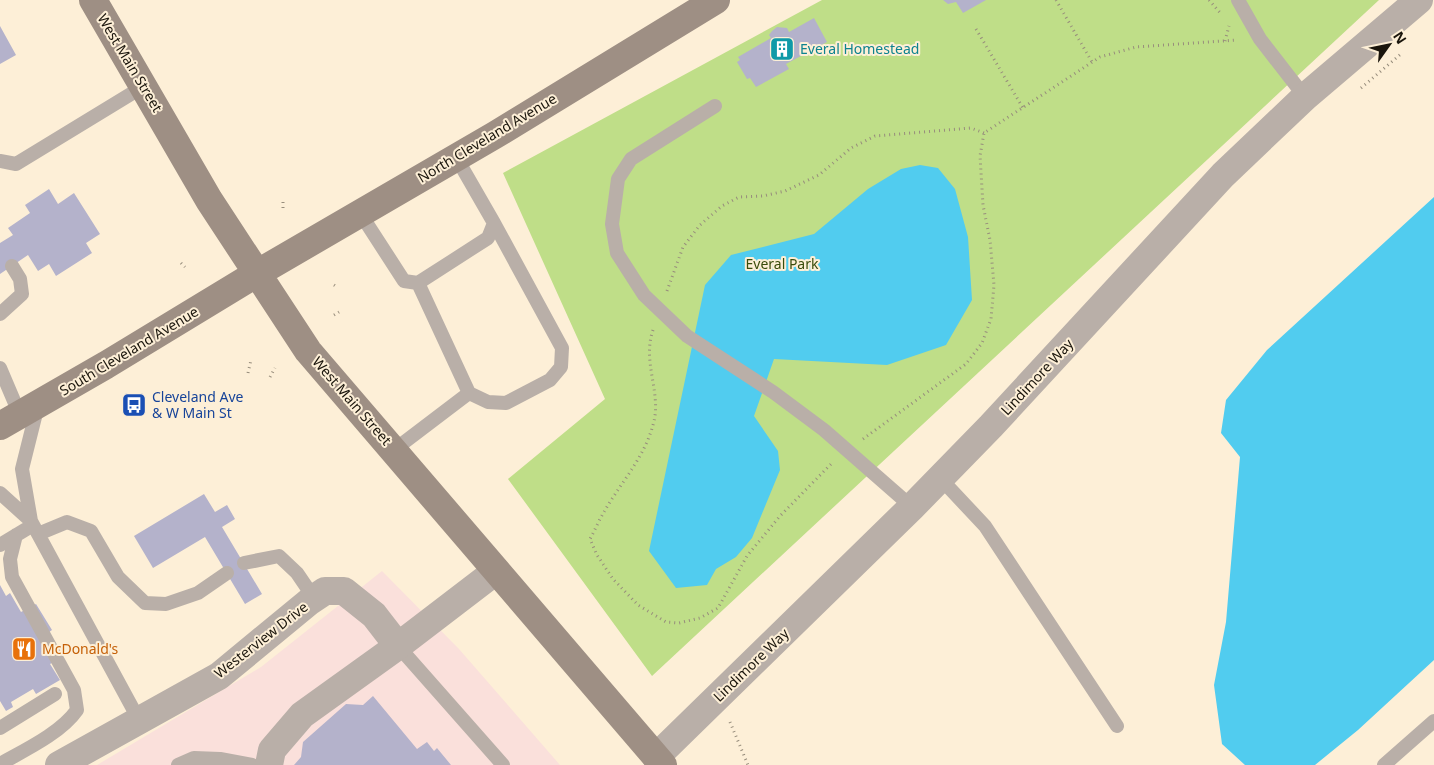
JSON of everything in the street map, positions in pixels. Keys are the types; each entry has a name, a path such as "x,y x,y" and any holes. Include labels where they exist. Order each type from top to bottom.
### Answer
{"main road":[{"name":"West Main Street","path":"93,0 209,200 308,351 496,571 654,762"},
{"name":"North Cleveland Avenue","path":"256,274 456,157 716,0"},
{"name":"South Cleveland Avenue","path":"19,416 256,274"}],"street":[{"name":"Lindimore Way","path":"654,762 992,426 1223,175 1306,97 1419,0"},
{"path":"269,765 272,750 302,715 398,646 496,571"},
{"name":"Westerview Drive","path":"59,765 218,676 314,598 325,592 344,591 374,615 398,646"}],"lane":[{"path":"1238,0 1260,39 1306,97"},
{"path":"0,161 16,164 144,86"},
{"path":"715,106 632,159 618,179 612,224 617,253 644,295 687,336 773,392 824,430 912,507"},
{"path":"418,283 469,393 488,402 506,403 550,380 560,367 562,348 456,157"},
{"path":"360,213 404,281 418,283 488,238 494,223"},
{"path":"0,314 22,294 20,279 12,266"},
{"path":"0,368 19,416 22,469 34,526 139,720"},
{"path":"394,450 469,393"},
{"path":"940,478 986,526 1117,726"},
{"path":"0,493 34,526"},
{"path":"0,545 34,526 67,522 92,531 118,577 145,603 166,604 198,593 227,574"},
{"path":"0,764 26,750 69,722 77,710 74,690 12,577 10,559 16,535"},
{"path":"244,564 279,556 297,573 314,598"},
{"path":"398,646 503,765"},
{"path":"0,728 55,694"},
{"path":"1384,765 1434,720"},
{"path":"178,765 194,758 220,758 252,765"}],"path":[{"path":"1056,0 1092,62"},
{"path":"1209,0 1224,18"},
{"path":"1225,41 1229,23"},
{"path":"976,29 1022,108"},
{"path":"984,133 971,128 875,136 850,148 819,175 785,191 763,196 739,198 722,206 700,225 683,247 652,334 649,364 655,397 654,420 646,443 629,476 604,511 590,539 597,555 613,579 638,605 666,622 679,623 700,618 718,608 747,556 780,516 846,449 859,442 966,364 982,343 991,319 994,285 990,240 983,205 980,156 984,133 1100,57 1136,47 1260,39"},
{"path":"1354,93 1406,49"},
{"path":"283,202 283,208"},
{"path":"181,263 186,267"},
{"path":"334,315 340,312"},
{"path":"248,373 251,360"},
{"path":"270,377 275,368"},
{"path":"728,717 748,765"}],"shaded area":[{"path":"382,571 459,649 560,765 97,765 261,667"}],"green space":[{"name":"Everal Park","path":"822,0 1379,0 652,676 508,479 605,399 503,173"}],"water":[{"path":"920,165 938,168 955,189 968,237 972,300 946,345 887,365 774,359 754,416 778,451 780,470 752,538 736,557 716,569 707,585 676,588 649,551 705,285 731,255 814,234 868,189 901,169"},
{"path":"1434,197 1434,660 1358,730 1315,765 1245,765 1222,744 1214,685 1226,622 1240,457 1221,433 1226,400 1267,350"}],"building":[{"path":"943,0 986,0 963,13 956,2 948,4"},
{"name":"Everal Homestead","path":"814,18 827,42 786,64 789,69 756,87 750,78 747,79 737,62 740,60 738,57 771,38 769,35 777,27 787,28 789,32"},
{"path":"0,26 16,55 0,64"},
{"path":"49,189 58,204 74,193 100,234 86,243 92,253 56,276 49,264 38,271 28,255 0,274 0,243 13,235 8,228 30,213 25,205"},
{"path":"204,494 215,512 227,505 235,519 222,527 262,594 245,604 205,537 153,568 134,536"},
{"name":"McDonald's","path":"0,585 6,596 10,593 21,612 36,604 52,630 42,637 56,661 50,664 60,680 36,694 33,689 11,702 13,707 6,711 0,701"},
{"path":"373,696 417,749 427,742 434,751 437,748 451,765 294,765 301,757 303,742 346,704 363,705"}],"place":[{"name":"Everal Homestead","path":"782,49"},
{"name":"Cleveland Ave & W Main St","path":"134,405"},
{"name":"McDonald's","path":"24,649"}]}
